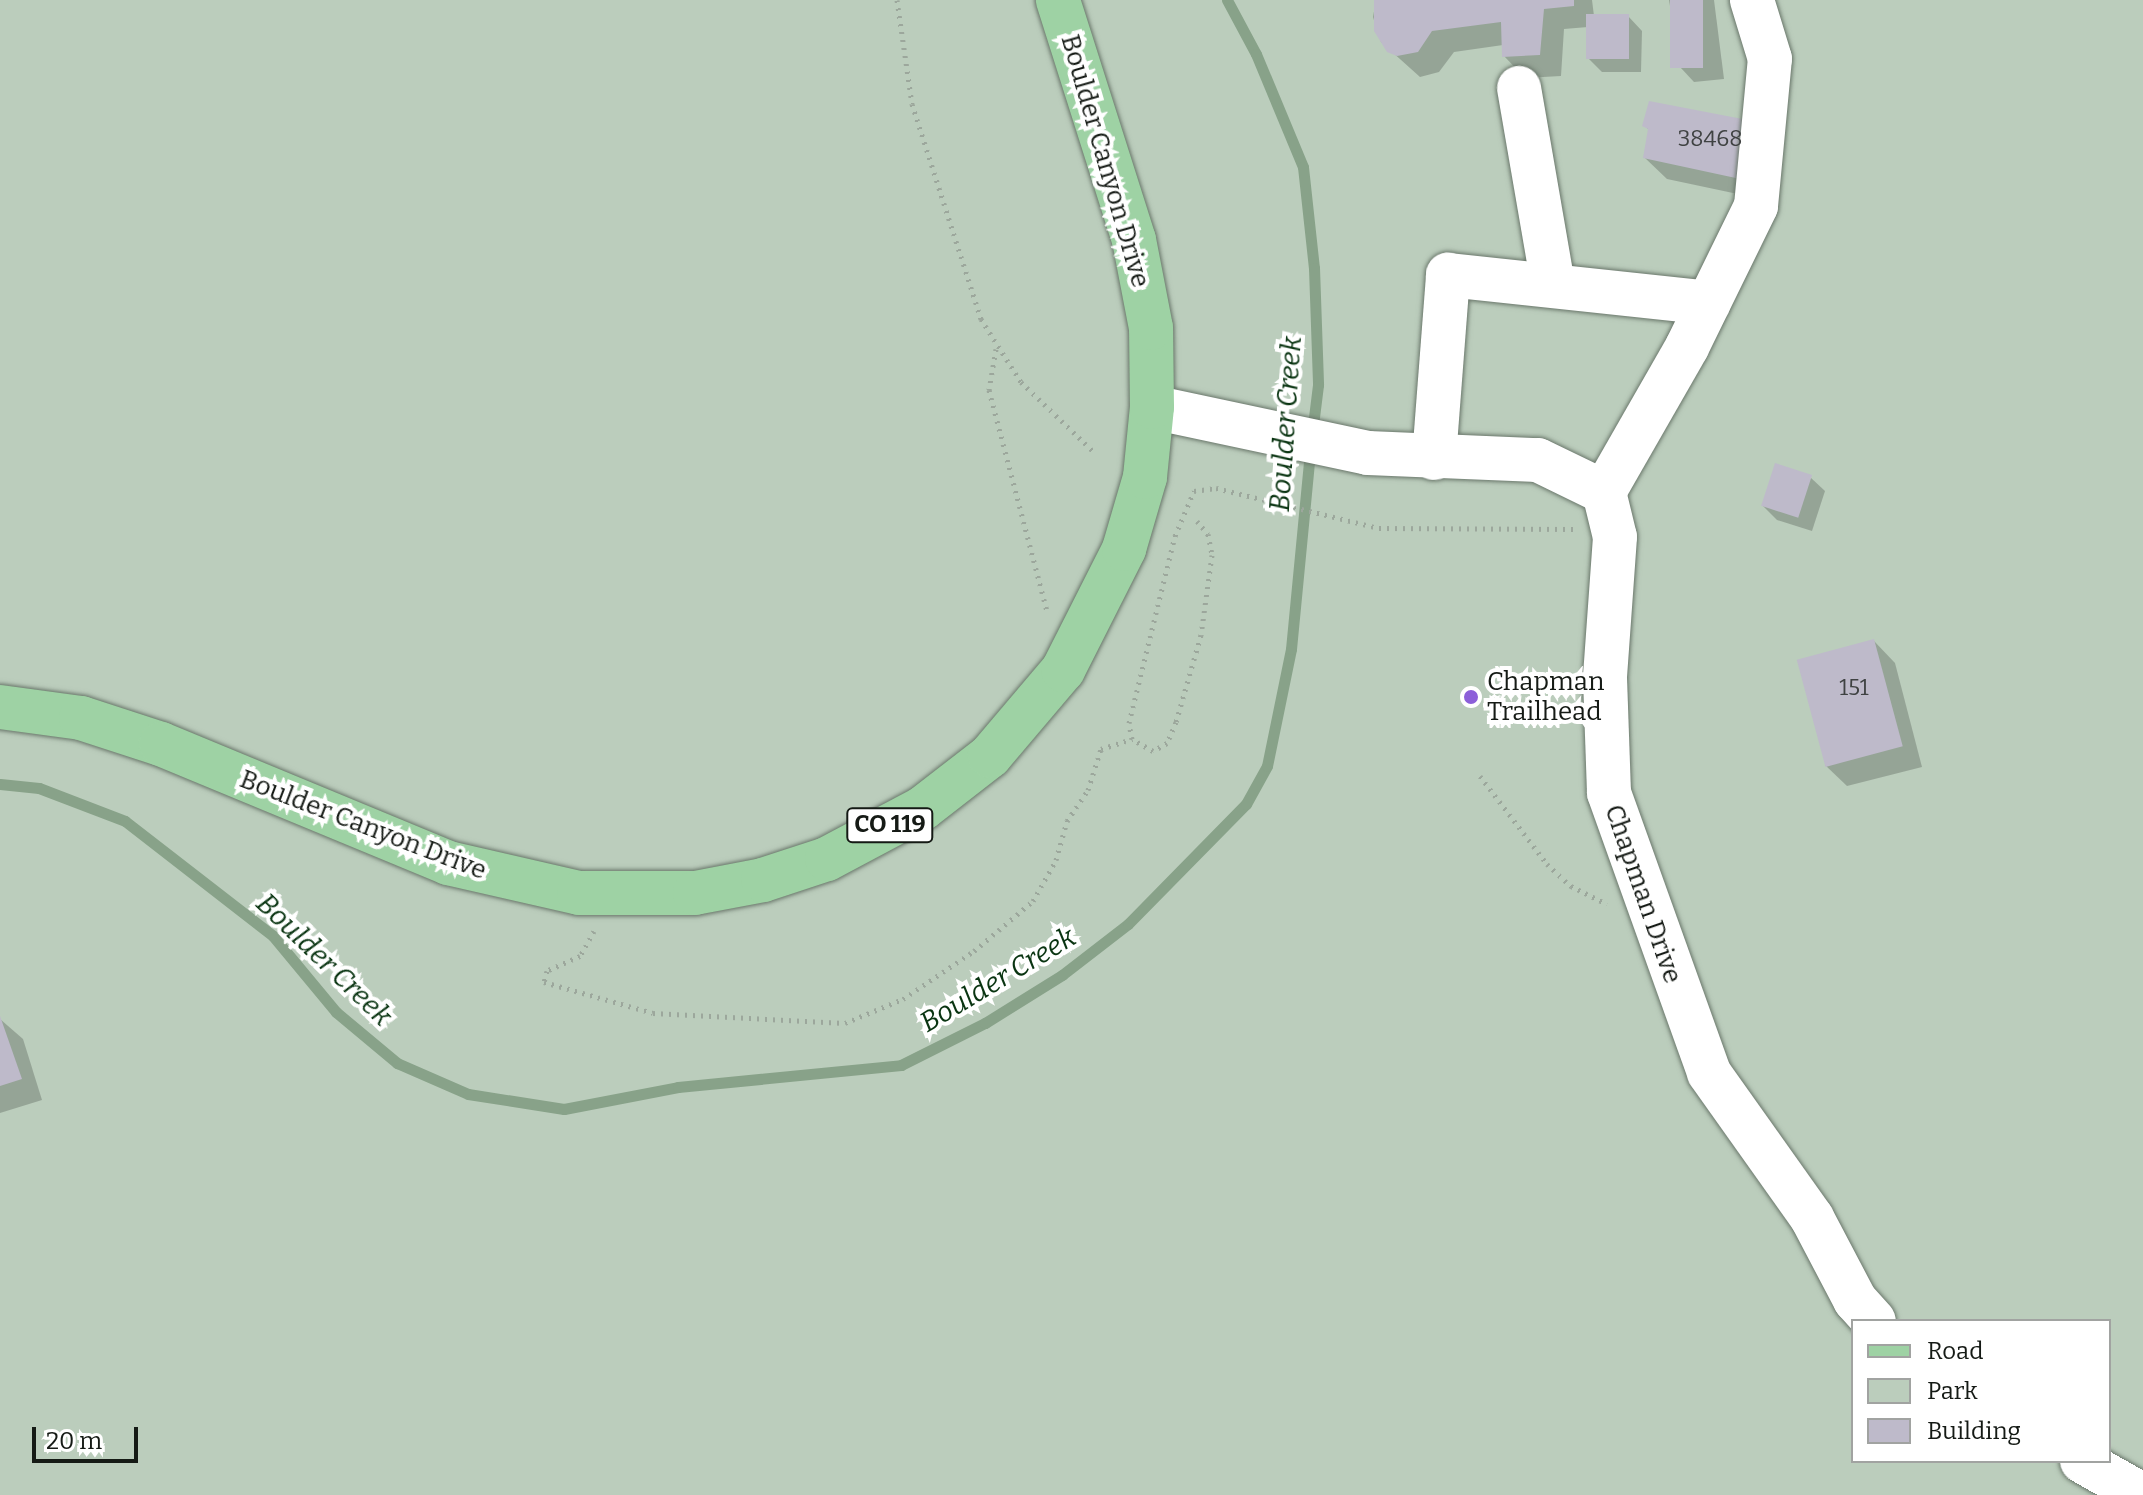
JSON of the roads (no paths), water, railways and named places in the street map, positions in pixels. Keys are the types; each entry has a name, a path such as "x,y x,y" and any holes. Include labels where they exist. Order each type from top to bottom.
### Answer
{"main road":[{"name":"Boulder Canyon Drive","path":"0,707 81,718 161,744 448,863 512,881 600,894 695,893 763,880 827,859 923,808 990,756 1063,670 1124,549 1145,477 1152,407 1151,328 1134,240 1058,0"}],"lane":[{"path":"1152,407 1254,425 1368,453 1538,460 1604,492 1708,303 1756,206 1770,59 1752,0"},
{"path":"1519,88 1553,284"},
{"path":"1434,458 1448,275 1708,303"},
{"name":"Chapman Drive","path":"1604,492 1615,537 1605,678 1609,793 1709,1073 1812,1218 1855,1300 1872,1319"},
{"path":"2086,1463 2142,1495"}],"waterway":[{"name":"Boulder Creek","path":"1227,0 1256,54 1303,167 1314,268 1318,385 1312,433"},
{"name":"Boulder Creek","path":"0,784 39,788 125,821 273,936 336,1012 397,1063 468,1094 564,1109 678,1087 901,1065 985,1023 1062,975 1128,924 1246,804 1267,766 1291,649 1310,450"}],"place":[{"name":"Chapman Trailhead","path":"1471,697"}]}
